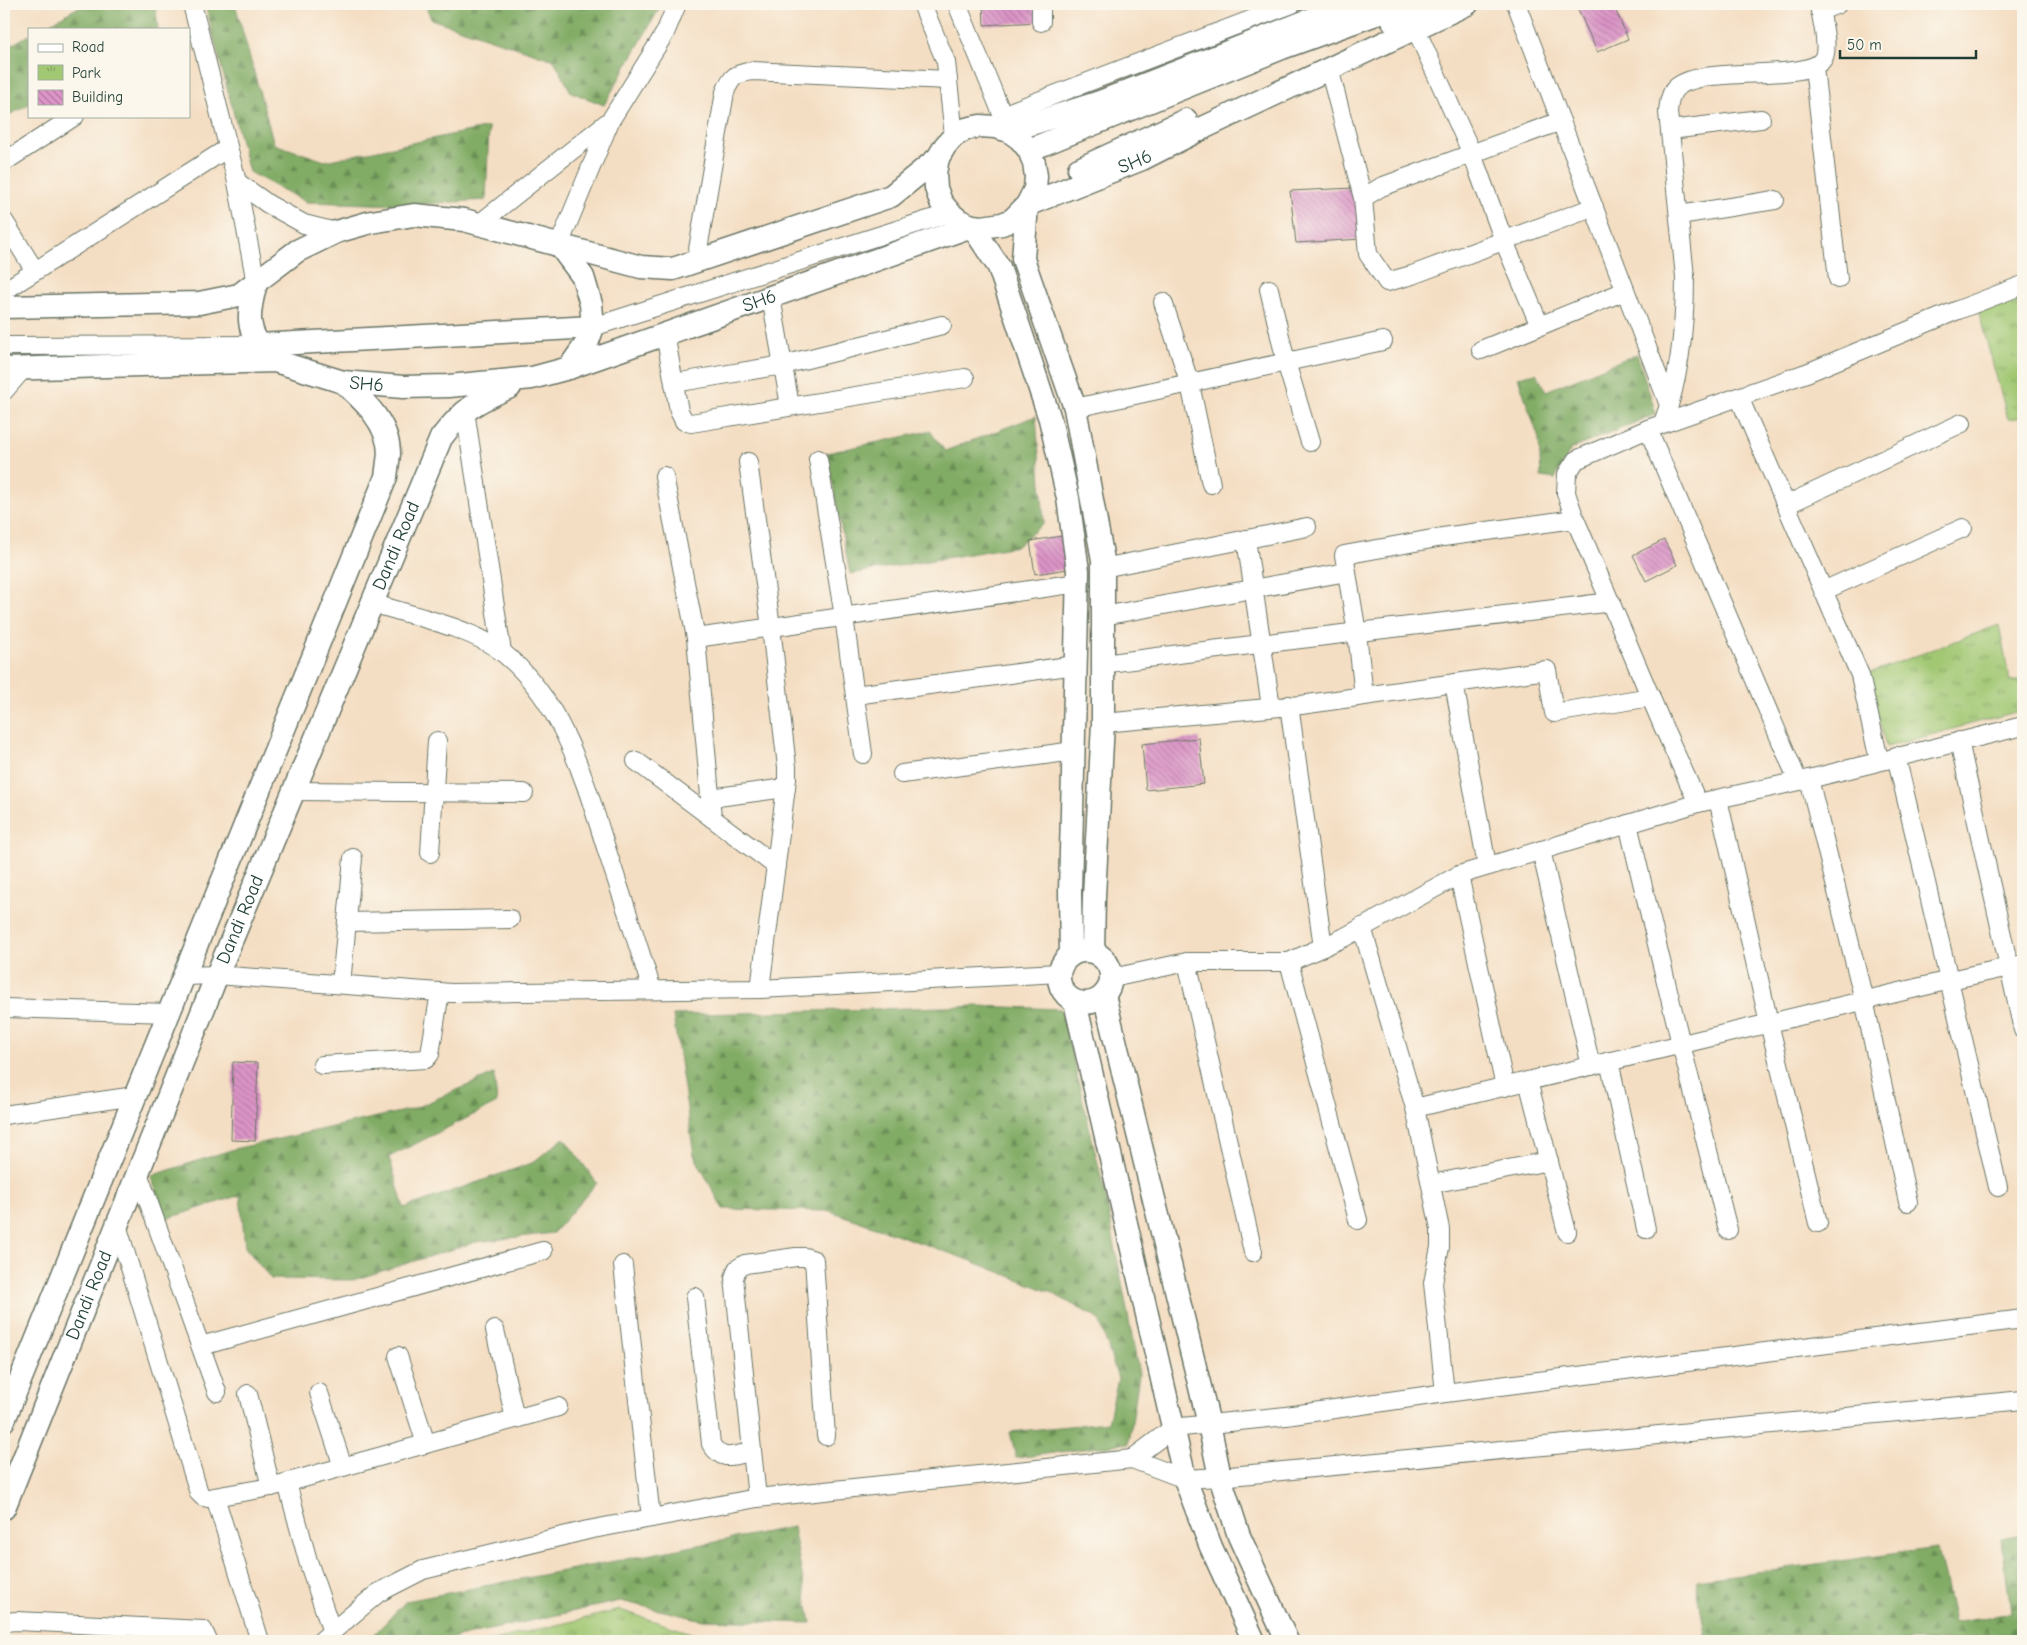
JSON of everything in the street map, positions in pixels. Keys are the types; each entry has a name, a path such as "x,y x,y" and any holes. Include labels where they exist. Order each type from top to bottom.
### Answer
{"main road":[{"path":"1108,987 1092,1003 1076,1002 1063,991 1074,751 1078,583 1068,498 1050,419 999,267 972,226 960,221 950,213 942,202 936,188 935,173 938,158 954,136 966,129 980,126 995,126 1100,102 1350,4"},
{"path":"1029,150 1282,48 1404,4"},
{"path":"1031,197 1276,80 1428,4"},
{"name":"SH6","path":"14,370 275,361 343,382 403,387 449,386 532,378 569,368 972,226 982,227 1002,224 1012,220 1031,197 1142,159 1205,127 1467,4"},
{"path":"1005,123 1029,150 1034,163 1036,176 1031,197 1023,259 1075,408 1103,568 1103,723 1094,897 1094,951"},
{"path":"4,307 199,303 247,289 297,251 336,232 371,222 414,215 464,220 642,267 673,269 891,196 938,158"},
{"path":"559,245 583,277 591,304 593,327 588,341 569,368"},
{"path":"247,289 250,326 258,346 275,361"},
{"path":"258,346 593,327"},
{"name":"Dandi Road","path":"4,1508 217,975 441,438 455,420 480,400 532,378"},
{"name":"Dandi Road","path":"4,1420 386,477 389,452 383,429 368,404 343,382"},
{"path":"1065,964 1084,950 1094,951 1102,955 1107,962 1108,987 1220,1477 1239,1536 1287,1641"},
{"path":"1076,1002 1185,1479 1211,1547 1254,1641"}],"street":[{"path":"192,4 194,40 237,182 247,289"},
{"path":"559,245 610,121 665,33 677,4"},
{"path":"922,4 946,62 954,136"},
{"path":"957,4 1005,123 1292,4"},
{"path":"1041,4 1041,22"},
{"path":"1518,4 1669,405"},
{"path":"1655,426 1669,405 1676,378 1685,301 1685,277 1670,130 1669,100 1674,90 1691,80 1800,70 1814,67 1824,57 1825,48 1819,8 1838,4"},
{"path":"1415,27 1472,154 1504,241 1540,326"},
{"path":"1814,67 1838,278"},
{"path":"1329,68 1363,198 1368,254 1387,282 1412,275 1594,207"},
{"path":"696,261 725,92 730,79 740,73 752,71 948,80"},
{"path":"4,162 71,118"},
{"path":"1670,130 1761,119"},
{"path":"479,224 610,121"},
{"path":"1363,198 1381,187 1561,121"},
{"path":"4,291 228,148"},
{"path":"237,182 268,204 304,224 336,232"},
{"path":"1679,215 1775,200"},
{"path":"593,327 950,213"},
{"path":"4,221 35,271"},
{"path":"1698,803 1575,519 1566,493 1566,474 1576,460 1655,426 1809,372 2023,285"},
{"path":"1269,289 1286,362 1310,442"},
{"path":"1481,350 1626,291"},
{"path":"771,297 790,406"},
{"path":"1163,302 1190,384 1211,484"},
{"path":"674,383 783,365 942,324"},
{"path":"665,334 681,416 684,421 692,423 965,378"},
{"path":"1075,408 1383,341"},
{"path":"4,346 258,346"},
{"path":"4,391 14,370"},
{"path":"1739,397 1860,675 1879,760"},
{"path":"465,412 502,652"},
{"path":"1786,505 1962,423"},
{"path":"1655,426 1804,780 1864,1000 1908,1202"},
{"path":"818,459 844,617 863,754"},
{"path":"748,462 771,627 787,767 786,788 760,989"},
{"path":"664,476 696,638 712,818"},
{"path":"1364,696 1357,633 1344,555 1443,537 1575,519"},
{"path":"1103,568 1307,527"},
{"path":"1823,590 1963,528"},
{"path":"1246,540 1263,643 1271,707"},
{"path":"1103,616 1347,572"},
{"path":"696,638 1078,583"},
{"path":"1103,664 1610,602"},
{"path":"372,603 475,635 502,652 526,674 550,706 569,742 600,829 652,990"},
{"path":"855,695 1076,665"},
{"path":"1103,723 1301,705 1547,670 1554,713 1651,697"},
{"path":"1454,683 1488,866"},
{"path":"1289,705 1323,947"},
{"path":"1108,987 1187,962 1289,962 1343,938 1459,875 1698,803 1804,780 2023,726"},
{"path":"430,853 437,741"},
{"path":"1959,741 2016,965 2023,1030"},
{"path":"902,774 1074,751"},
{"path":"1896,756 1998,1187"},
{"path":"636,761 776,866"},
{"path":"710,798 786,788"},
{"path":"294,791 524,793"},
{"path":"1718,799 1769,1023 1818,1223"},
{"path":"1628,824 1728,1230"},
{"path":"1542,850 1590,1066"},
{"path":"341,984 353,858"},
{"path":"1459,875 1505,1087"},
{"path":"347,922 510,919"},
{"path":"1362,927 1415,1108 1440,1229 1440,1248 1433,1283 1445,1393"},
{"path":"1187,962 1253,1252"},
{"path":"1289,962 1358,1220"},
{"path":"184,976 217,975 440,992 760,989 1065,964"},
{"path":"1415,1108 2016,965"},
{"path":"322,1065 426,1059 430,1054 440,992"},
{"path":"4,1008 169,1012"},
{"path":"1609,1061 1646,1229"},
{"path":"1528,1081 1567,1232"},
{"path":"4,1115 135,1096"},
{"path":"1431,1184 1549,1161"},
{"path":"138,1173 217,1392"},
{"path":"117,1225 199,1493 203,1497 215,1497 279,1485 558,1407"},
{"path":"200,1346 543,1251"},
{"path":"757,1498 734,1278 737,1268 745,1264 796,1257 814,1260 826,1436"},
{"path":"623,1265 652,1518"},
{"path":"695,1297 712,1444 718,1454 724,1457 752,1452"},
{"path":"1132,1459 1173,1428 1286,1416 1445,1393 2023,1319"},
{"path":"496,1330 515,1419"},
{"path":"398,1356 426,1444"},
{"path":"319,1393 342,1467"},
{"path":"248,1394 279,1485 308,1560 326,1636 378,1593 423,1570 588,1530 757,1498 1132,1459 1185,1479 1220,1477 2023,1400"},
{"path":"215,1497 260,1641"},
{"path":"4,1622 17,1621 202,1630 208,1641"}],"green space":[{"path":"84,4 155,4 158,28 42,28"},
{"path":"205,4 235,4 274,144 325,161 489,127 486,200 404,205 306,202 249,172"},
{"path":"425,4 662,4 604,105 571,92 554,60 431,19"},
{"path":"28,36 28,105 4,118 4,49"},
{"path":"2023,292 2023,417 2008,419 1978,310"},
{"path":"1637,354 1656,414 1571,449 1555,479 1541,477 1539,439 1518,377 1536,373 1546,391"},
{"path":"1036,416 1044,523 1017,546 850,574 827,453 930,431 945,451"},
{"path":"1999,625 2010,682 2023,680 2023,710 1886,747 1867,674"},
{"path":"978,1006 1061,1009 1105,1193 1139,1374 1129,1443 1016,1458 1010,1432 1108,1422 1118,1379 1099,1319 1050,1292 969,1260 830,1211 723,1209 694,1155 673,1015"},
{"path":"494,1074 497,1103 389,1157 404,1208 532,1163 564,1138 597,1183 553,1233 476,1242 353,1280 271,1279 245,1247 240,1195 166,1219 151,1176 234,1149 413,1109"},
{"path":"793,1527 811,1623 703,1620 620,1601 439,1641 368,1641 406,1601"},
{"path":"2023,1535 2023,1641 1706,1641 1696,1580 1938,1548 1954,1623 2011,1613 2002,1539"},
{"path":"620,1610 716,1641 489,1641"}],"building":[{"path":"983,4 1037,4 1038,22 984,25"},
{"path":"1590,4 1613,4 1628,39 1597,52 1578,9"},
{"path":"1354,188 1362,239 1296,243 1290,191"},
{"path":"1062,536 1068,569 1035,574 1030,541"},
{"path":"1664,540 1677,565 1646,581 1633,555"},
{"path":"1199,738 1204,784 1146,790 1142,744"},
{"path":"233,1062 258,1063 255,1141 231,1140"}]}
